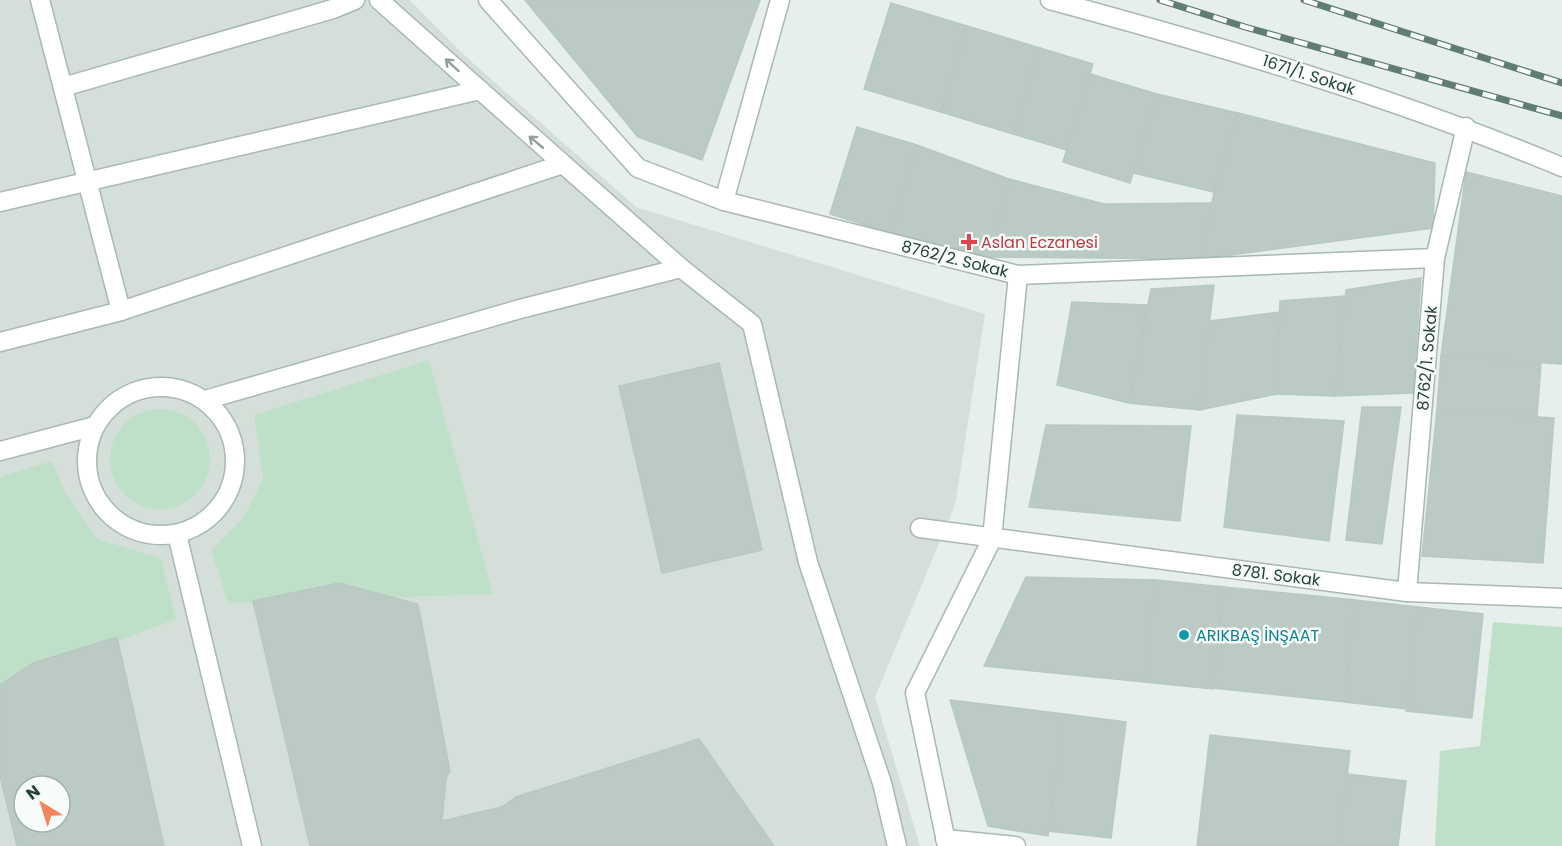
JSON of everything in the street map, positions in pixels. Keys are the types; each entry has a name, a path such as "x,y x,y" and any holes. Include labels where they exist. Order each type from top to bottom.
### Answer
{"street":[{"path":"40,0 121,310"},
{"path":"63,87 333,9 355,0"},
{"path":"379,0 480,90 510,120 681,268 752,324 808,561 882,783 897,846"},
{"name":"8762/2. Sokak","path":"488,0 638,168 724,201 1018,275 1435,258"},
{"path":"724,201 780,0"},
{"name":"1671/1. Sokak","path":"1050,0 1235,51 1466,127 1562,167"},
{"path":"0,202 480,90"},
{"name":"8762/1. Sokak","path":"1407,591 1435,258 1466,127"},
{"path":"0,342 121,310 563,164"},
{"path":"205,400 520,309 681,268"},
{"path":"1016,846 946,842 915,693 992,538 1018,275"},
{"path":"165,387 182,389 205,400 222,417 232,439 235,463 232,479 218,508 200,524 177,534 153,535 129,528 109,515 94,496 86,473 87,448 95,426 110,405 131,392 165,387"},
{"path":"0,452 95,426"},
{"name":"8781. Sokak","path":"920,528 1407,591 1562,598"},
{"path":"177,534 252,846"}],"shaded area":[{"path":"0,0 410,0 465,56 636,207 985,314 955,505 875,697 920,846 0,846"}],"green space":[{"path":"429,360 493,594 228,603 211,550 243,518 263,479 254,415"},
{"path":"160,409 179,413 195,424 206,440 210,459 206,478 195,494 179,505 160,509 141,505 125,494 114,478 110,459 114,440 125,424 141,413"},
{"path":"52,461 66,494 97,539 161,558 176,619 0,686 0,477"},
{"path":"1493,622 1562,627 1562,846 1435,846 1440,751 1480,746"}],"building":[{"path":"525,0 760,0 702,160 638,137"},
{"path":"891,3 967,26 941,112 864,89"},
{"path":"967,26 1040,48 1013,134 941,112"},
{"path":"1040,48 1093,64 1067,150 1013,134"},
{"path":"1090,74 1157,94 1130,183 1063,162"},
{"path":"1157,94 1238,113 1214,192 1133,173"},
{"path":"1238,113 1435,163 1433,228 1201,259 1214,192"},
{"path":"857,127 917,145 891,233 830,214"},
{"path":"917,145 1009,179 991,257 891,233"},
{"path":"1466,172 1562,196 1562,364 1441,356"},
{"path":"1009,179 1104,204 1212,203 1201,259 991,257"},
{"path":"1421,278 1413,393 1335,396 1346,290"},
{"path":"1214,285 1199,410 1129,403 1151,289"},
{"path":"1345,296 1335,396 1277,394 1280,301"},
{"path":"1072,302 1147,305 1129,403 1057,385"},
{"path":"1279,312 1277,394 1199,410 1210,321"},
{"path":"1441,356 1541,363 1537,417 1437,410"},
{"path":"719,363 762,550 662,573 619,386"},
{"path":"1362,407 1401,407 1382,544 1346,540"},
{"path":"1437,410 1554,418 1543,563 1422,556"},
{"path":"1237,415 1344,421 1329,541 1224,527"},
{"path":"1046,425 1191,426 1180,521 1029,507"},
{"path":"1026,577 1155,580 1144,682 984,666"},
{"name":"ARIKBAŞ İNŞAAT","path":"1155,580 1224,587 1213,689 1144,682"},
{"path":"339,583 418,604 450,771 446,778 442,821 502,807 516,797 699,739 774,846 310,846 253,601"},
{"path":"1224,587 1355,600 1345,702 1213,688"},
{"path":"1355,600 1418,607 1407,709 1345,702"},
{"path":"1418,607 1483,614 1472,718 1406,711"},
{"path":"117,637 164,846 17,846 14,834 72,834 72,774 12,774 12,825 0,776 0,685 33,663"},
{"path":"950,700 1064,714 1048,836 988,826"},
{"path":"1064,714 1126,722 1111,838 1049,831"},
{"path":"1210,735 1350,751 1339,846 1197,846"},
{"path":"1347,774 1406,781 1398,846 1339,846"}],"railway":[{"path":"1160,0 1245,27 1562,116"},
{"path":"1304,0 1562,83"}],"place":[{"name":"Aslan Eczanesi","path":"969,242"},
{"name":"ARIKBAŞ İNŞAAT","path":"1184,635"}]}
